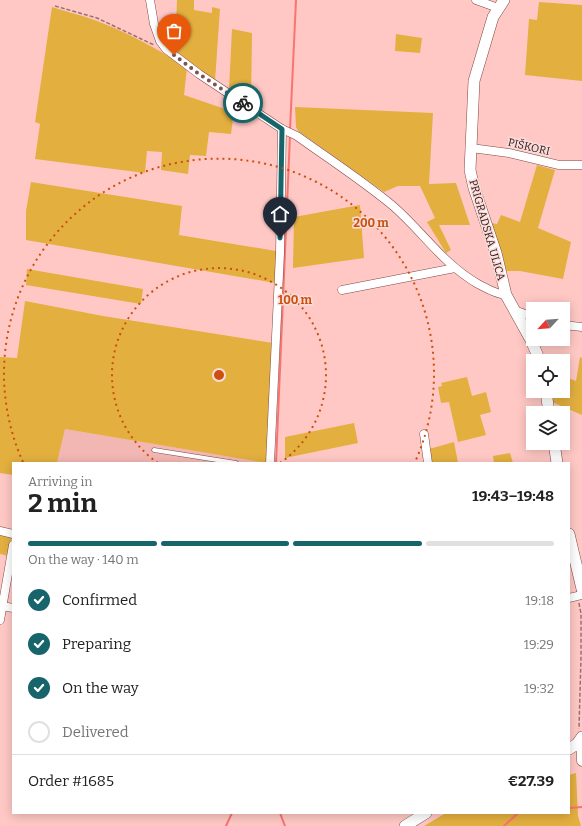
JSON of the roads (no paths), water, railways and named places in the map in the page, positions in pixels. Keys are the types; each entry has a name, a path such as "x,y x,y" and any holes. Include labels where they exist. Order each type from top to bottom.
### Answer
{"main road":[{"name":"PRIGRADSKA ULICA","path":"501,4 491,24 474,81 471,178 494,246 506,295 514,310 526,327"},
{"path":"555,450 557,462"},
{"path":"570,538 579,570 582,589"},
{"path":"570,748 580,738"},
{"path":"404,826 424,814"}],"street":[{"path":"150,0 154,24 160,41 166,48 199,74 284,130 297,136 382,197 403,216 434,250 455,268 490,291 506,295"},
{"path":"476,0 501,4"},
{"path":"270,462 284,130"},
{"name":"PIŠKORI","path":"471,148 509,153 559,165 582,164"},
{"path":"342,290 455,268"},
{"path":"514,310 526,314"},
{"path":"570,326 582,327"},
{"path":"424,434 428,462"},
{"path":"0,531 12,534"},
{"path":"0,620 12,551"},
{"path":"570,598 582,595"},
{"path":"2,606 12,608"},
{"path":"580,738 582,761"}],"lane":[{"path":"154,450 230,462"}],"waterway":[{"path":"290,130 296,0"},
{"path":"276,462 290,135"},
{"path":"570,808 582,807"},
{"path":"226,826 232,814"},
{"path":"280,814 285,826"},
{"path":"504,826 517,814"}]}
